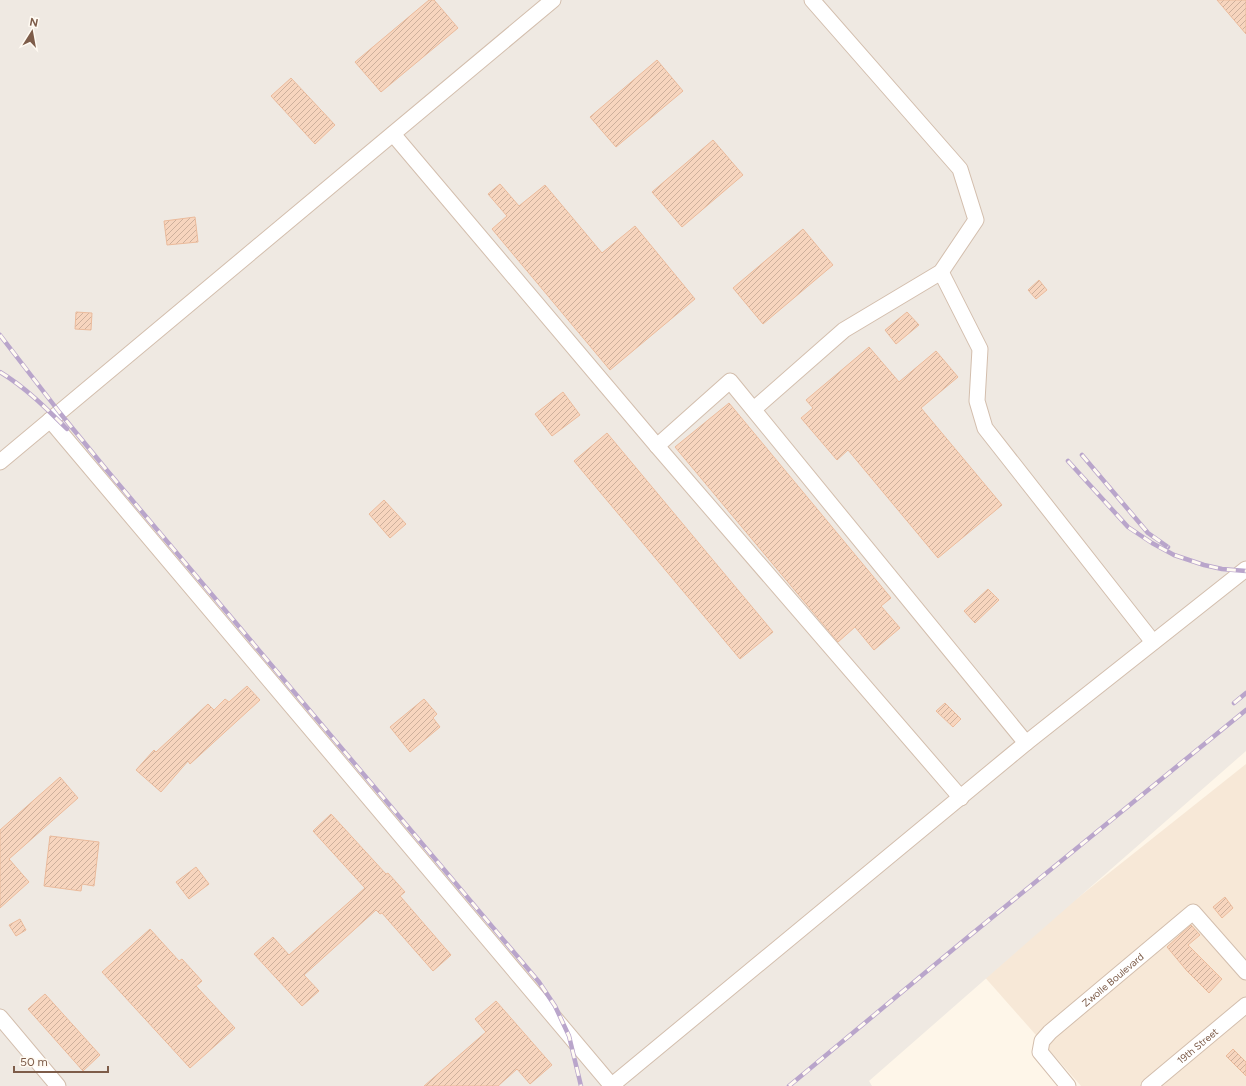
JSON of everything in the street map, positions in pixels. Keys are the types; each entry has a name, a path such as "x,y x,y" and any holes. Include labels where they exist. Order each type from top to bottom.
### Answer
{"street":[{"path":"0,462 553,0"},
{"path":"754,409 844,330 941,272 976,220 960,169 812,0"},
{"path":"393,134 657,446 961,798"},
{"path":"941,272 980,349 977,401 985,428 1154,642"},
{"path":"657,446 730,380 1026,743"},
{"path":"50,420 612,1086 1026,743 1246,569"},
{"name":"Zwolle Boulevard","path":"1068,1086 1040,1052 1042,1041 1050,1032 1193,912 1246,972"},
{"name":"19th Street","path":"1149,1086 1246,1005"},
{"path":"0,1017 58,1086"}],"shaded area":[{"path":"0,0 1246,0 1246,751 869,1081 872,1086 0,1086"},
{"path":"1246,764 1246,1086 1081,1086 982,974"}],"building":[{"path":"429,0 434,0 458,28 381,92 355,62"},
{"path":"1217,0 1246,0 1246,34"},
{"path":"657,60 683,91 616,147 590,117"},
{"path":"291,78 335,125 315,144 271,96"},
{"path":"713,140 743,175 682,227 652,192"},
{"path":"500,184 519,206 545,185 602,253 635,226 695,299 610,370 492,229 507,216 488,194"},
{"path":"195,217 198,242 167,245 164,221"},
{"path":"803,229 833,265 763,324 733,288"},
{"path":"1039,280 1047,290 1036,299 1028,290"},
{"path":"76,312 92,313 91,330 75,329"},
{"path":"907,312 919,325 896,344 885,330"},
{"path":"869,347 899,382 936,351 958,377 921,408 1002,505 938,558 848,450 837,460 801,418 813,408 806,400"},
{"path":"563,392 580,415 552,436 535,414"},
{"path":"729,403 891,598 881,606 900,628 874,650 855,627 838,642 675,447"},
{"path":"607,433 773,632 740,659 574,461"},
{"path":"384,500 406,524 390,538 369,514"},
{"path":"988,589 999,600 975,623 964,611"},
{"path":"247,686 260,700 190,764 188,761 161,792 136,770 154,750 156,752 208,704 214,710 225,699 229,702"},
{"path":"424,699 437,714 433,718 440,727 410,752 390,727"},
{"path":"945,703 961,719 953,727 936,711"},
{"path":"60,777 78,798 9,859 29,882 0,908 0,830"},
{"path":"331,814 386,874 388,873 405,892 400,896 451,955 433,971 382,913 380,914 376,910 304,975 319,991 302,1006 254,954 273,937 289,955 365,888 313,831"},
{"path":"50,836 99,842 94,886 82,884 81,891 44,886"},
{"path":"196,867 209,884 189,899 176,882"},
{"path":"1225,897 1233,908 1222,918 1213,907"},
{"path":"20,919 26,930 16,936 9,925"},
{"path":"1191,925 1200,935 1188,945 1222,979 1209,993 1187,971 1167,947"},
{"path":"150,929 179,961 182,959 202,981 196,986 235,1028 190,1068 102,972"},
{"path":"45,994 100,1055 83,1071 28,1009"},
{"path":"496,1001 552,1065 530,1084 517,1069 498,1086 424,1086 486,1032 475,1019"},
{"path":"1233,1049 1246,1062 1246,1076 1226,1056"}],"railway":[{"path":"0,335 60,413 105,468 539,982 555,1006 569,1036 581,1086"},
{"path":"0,372 27,391 67,429"},
{"path":"1082,455 1148,533 1168,547"},
{"path":"1068,461 1128,527 1152,543 1174,555 1204,565 1222,569 1246,571"},
{"path":"1234,703 1246,693"},
{"path":"789,1086 962,942 1246,710"}]}
